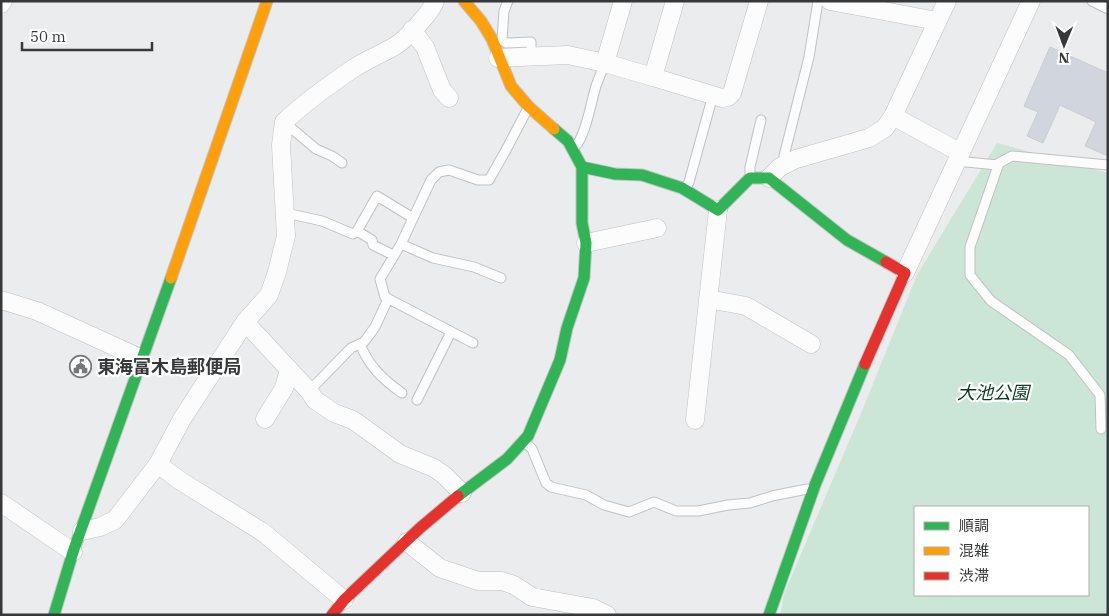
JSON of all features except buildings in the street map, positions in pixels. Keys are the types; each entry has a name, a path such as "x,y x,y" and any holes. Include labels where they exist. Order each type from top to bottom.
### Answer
{"street":[{"path":"56,614 73,552 82,531 267,1"},
{"path":"82,531 115,520 158,464 182,419 245,322 268,296 286,236 281,144 284,122 299,108 356,66 397,45 433,8 435,1"},
{"path":"332,615 344,600 432,518 494,470 518,449 528,436 560,360 567,328 582,286 586,243 582,222 582,166 568,141 528,106 511,86 492,40 481,21 464,1"},
{"path":"605,63 623,1"},
{"path":"653,78 675,1"},
{"path":"498,58 568,55 605,63 722,98 728,97 732,93 759,1"},
{"path":"830,1 937,21"},
{"path":"769,178 780,167 796,159 869,138 885,128 893,116 946,1"},
{"path":"768,615 789,554 863,367 1031,1"},
{"path":"412,30 426,47 442,90 449,98"},
{"path":"893,116 959,156"},
{"path":"582,166 614,174 642,174 685,190 718,210"},
{"path":"695,420 718,210 750,178 769,178 847,240 905,273"},
{"path":"586,243 657,228"},
{"path":"708,298 746,306 811,344"},
{"path":"1,300 37,311 142,359"},
{"path":"245,322 309,390 315,400 334,414 353,420 400,454 434,468 462,493"},
{"path":"265,419 284,388 289,369"},
{"path":"158,464 179,480 264,532 344,600"},
{"path":"1,503 73,552"},
{"path":"407,542 440,568 478,581 502,581 514,585 532,597 593,608 607,615"}],"lane":[{"path":"508,1 504,11 502,40 506,44 531,42 531,58"},
{"path":"786,164 784,156 810,57 818,1"},
{"path":"1092,1 1108,9"},
{"path":"572,150 579,143 583,133 596,86 605,63"},
{"path":"685,190 689,182 713,95"},
{"path":"473,343 385,297 380,279 401,244 431,180 439,172 449,170 478,180 489,180 528,106"},
{"path":"750,178 750,168 761,120"},
{"path":"284,122 316,149 342,163"},
{"path":"959,156 966,162 998,165"},
{"path":"1101,430 1100,395 1069,355 991,301 970,275 970,247 999,163 1012,156 1108,165"},
{"path":"286,213 290,212 322,221 353,234 357,231 377,196 413,218"},
{"path":"357,231 372,240 373,245 393,255"},
{"path":"401,244 433,258 474,267 501,278"},
{"path":"309,390 351,348 364,342 376,327 388,299"},
{"path":"417,400 451,332"},
{"path":"360,344 371,365 380,376 402,393"},
{"path":"524,441 532,449 546,483 551,487 586,495 604,505 628,512 654,502 676,511 698,511 750,503 772,496 807,489 814,492"}],"green space":[{"name":"大池公園","path":"997,143 1108,173 1108,615 780,615 784,594 862,411 917,275"}],"traffic: fast":[{"path":"458,496 507,459 528,436 560,360 567,328 584,278 586,243 582,223 582,167 568,141 554,129"},
{"path":"582,167 615,174 642,175 682,188 718,210 750,178 769,178 847,240 886,262"},
{"path":"54,615 73,552 171,278"},
{"path":"769,615 815,485 865,364"}],"traffic: slow":[{"path":"171,278 267,1"},
{"path":"464,1 481,21 492,39 511,86 528,106 554,129"}],"traffic: jam":[{"path":"865,364 905,273 886,262"},
{"path":"332,615 344,600 420,528 458,496"}],"place":[{"name":"東海富木島郵便局","path":"81,366"}]}
